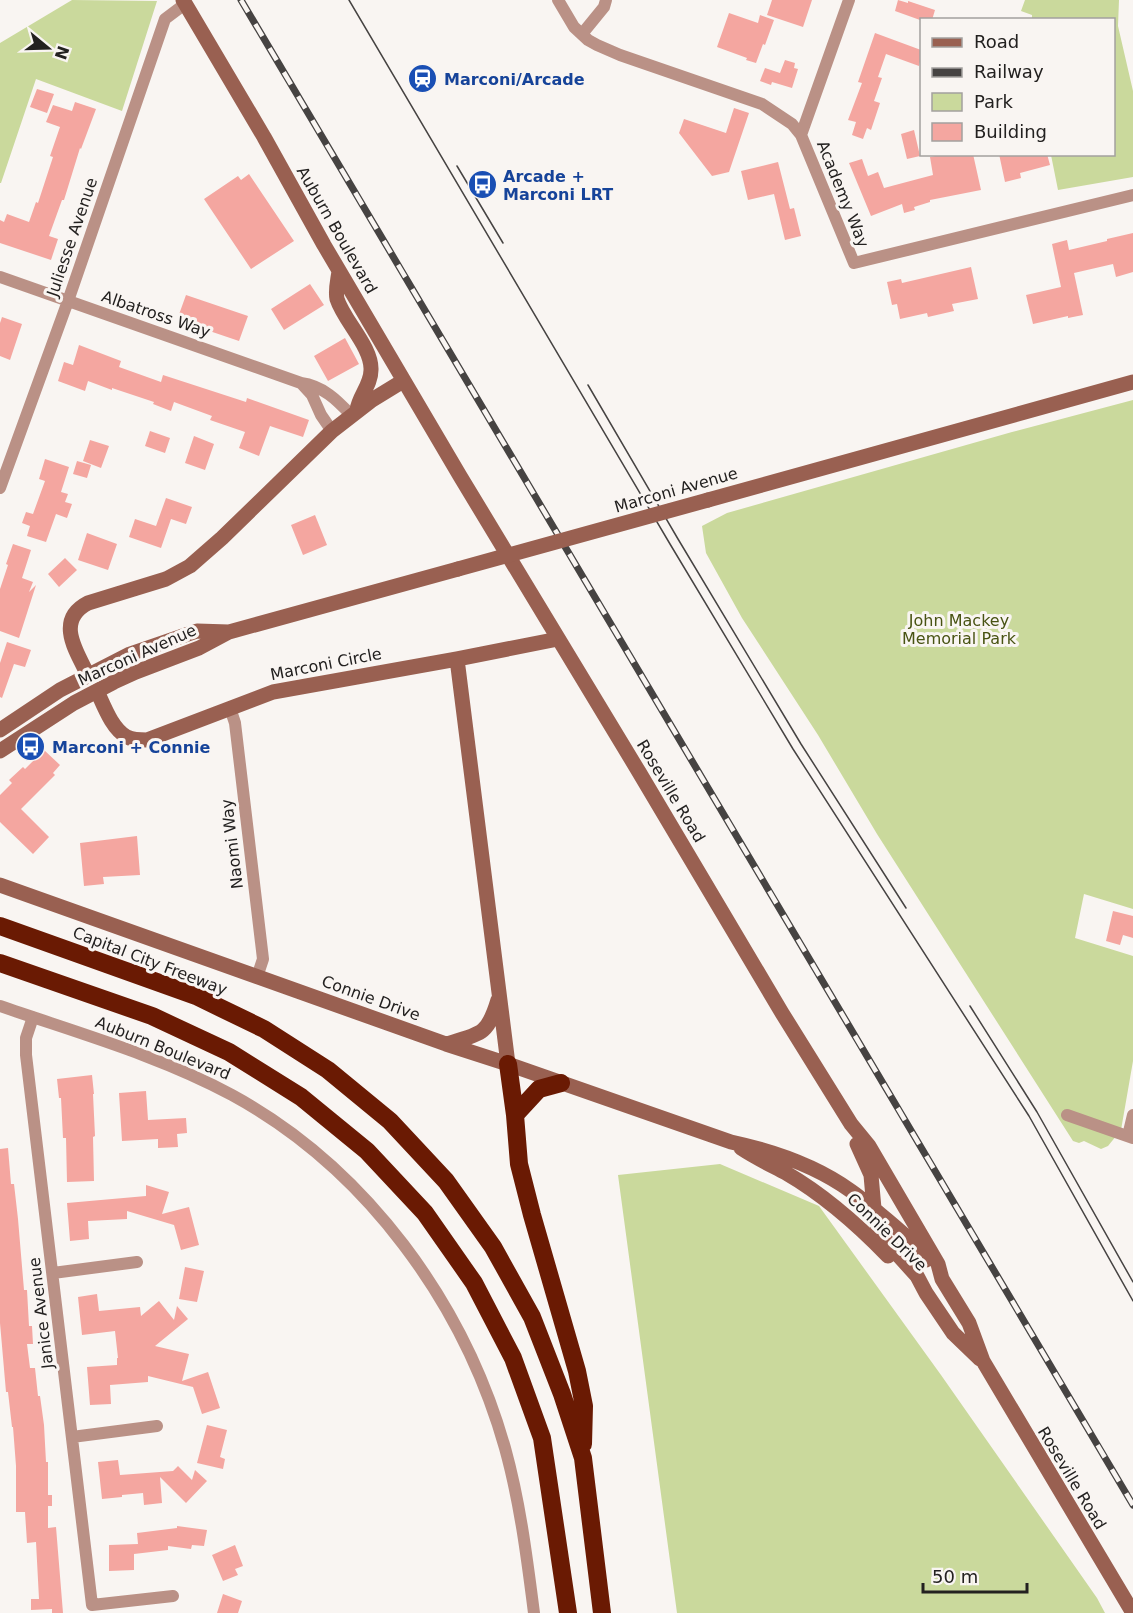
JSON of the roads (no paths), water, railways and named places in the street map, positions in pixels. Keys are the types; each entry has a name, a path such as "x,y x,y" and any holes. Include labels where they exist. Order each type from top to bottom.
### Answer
{"highway":[{"name":"Capital City Freeway","path":"0,926 196,996 264,1029 328,1070 390,1122 446,1181 494,1247 532,1317 562,1394 583,1458 602,1613"},
{"path":"0,963 152,1016 229,1052 310,1103 367,1151 425,1214 474,1283 513,1358 539,1428 550,1483 568,1613"},
{"path":"508,1064 519,1164 531,1215 577,1371 584,1406 583,1458"},
{"path":"515,1115 539,1089 561,1083"}],"main road":[{"name":"Auburn Boulevard","path":"184,2 460,476"},
{"path":"339,271 337,297 362,344 370,365 370,375 354,413"},
{"name":"Marconi Avenue","path":"88,675 70,636 72,620 81,607 166,579 190,566 222,538 332,430 403,381"},
{"name":"Marconi Avenue","path":"0,751 40,724 97,691 136,672 199,648 230,632 1133,382"},
{"name":"Roseville Road","path":"460,476 782,1013 851,1124 874,1156 938,1264 942,1279 969,1323 983,1361 1133,1613"},
{"name":"Marconi Avenue","path":"0,730 41,702 130,654 197,631 230,632"},
{"name":"Marconi Circle","path":"97,691 121,732 128,738 147,740 273,692 558,639"},
{"path":"457,659 508,1064"},
{"name":"Connie Drive","path":"0,885 446,1044 731,1142 764,1149 790,1158 823,1173 851,1190 906,1236 922,1254 931,1269 942,1279"},
{"path":"446,1044 483,1030 493,1015 499,997"},
{"name":"Roseville Road","path":"851,1124 871,1175 875,1220 880,1231 917,1276 953,1333 983,1361"},
{"name":"Connie Drive","path":"731,1142 828,1200 872,1239 911,1282 926,1293"}],"street":[{"name":"Academy Way","path":"558,0 574,27 597,45 762,104 792,124 801,135 854,263 1133,195"},
{"path":"582,34 606,0"},
{"path":"801,135 849,0"},
{"name":"Juliesse Avenue","path":"0,488 68,301 165,19 184,2"},
{"name":"Albatross Way","path":"0,277 302,383 312,384 336,398 354,413"},
{"path":"302,383 312,395 321,416 332,430"},
{"name":"Naomi Way","path":"231,708 236,723 263,959 257,977"},
{"name":"Auburn Boulevard","path":"0,1006 155,1060 208,1083 242,1101 283,1128 329,1165 364,1198 421,1268 447,1309 487,1395 505,1447 512,1476 534,1613"},
{"name":"Janice Avenue","path":"33,1017 26,1038 26,1055 92,1605 173,1596"},
{"path":"1066,1115 1131,1137 1133,1115"},
{"path":"53,1273 137,1262"},
{"path":"72,1437 158,1426"}],"tram line":[{"path":"349,0 793,749 1029,1116 1133,1301"},
{"path":"457,166 503,243"},
{"path":"588,385 801,744 906,908"},
{"path":"970,1006 1037,1112 1133,1282"}],"railway":[{"path":"241,0 1133,1505"}],"place":[{"name":"Marconi/Arcade","path":"423,79"},
{"name":"Arcade + Marconi LRT","path":"482,185"},
{"name":"Marconi + Connie","path":"31,747"}],"park label":[{"name":"John Mackey Memorial Park","path":"959,629"}]}
